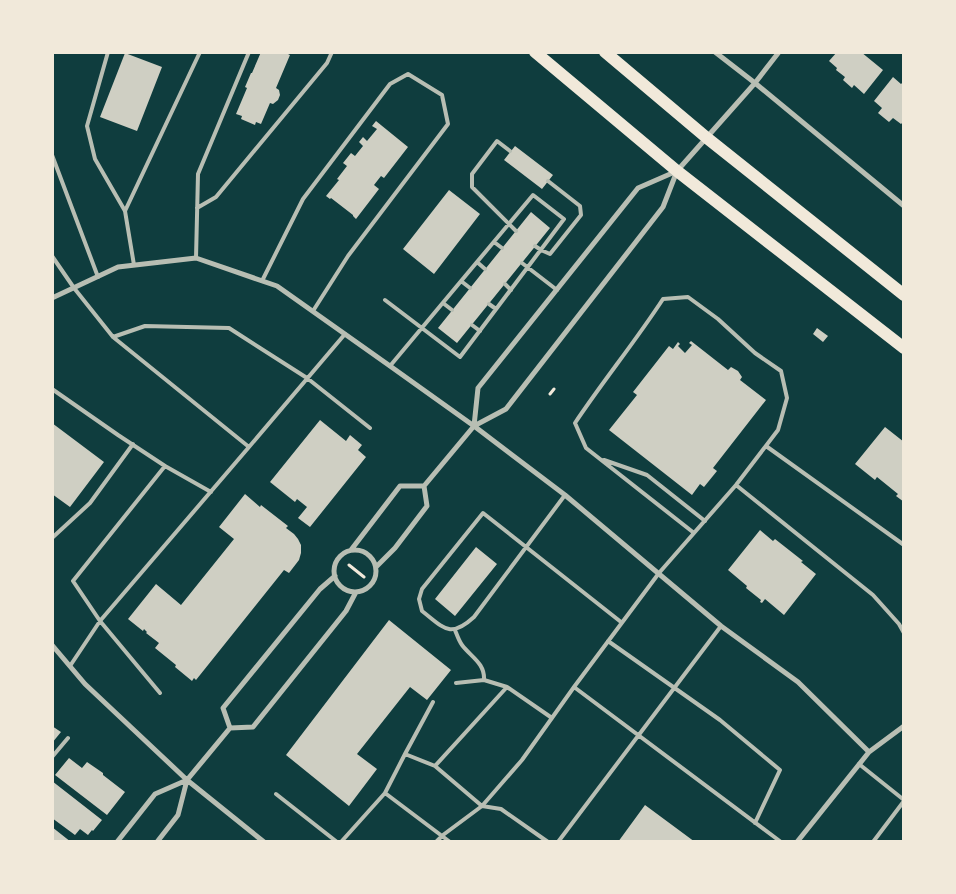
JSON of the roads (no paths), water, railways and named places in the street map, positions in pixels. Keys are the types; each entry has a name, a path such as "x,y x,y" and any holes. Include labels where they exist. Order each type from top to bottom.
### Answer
{"main road":[{"path":"535,52 677,171 904,348"},
{"path":"605,52 707,138 904,295"}],"street":[{"path":"716,52 904,206"},
{"path":"376,567 395,548 427,506 424,486 474,426 506,409 524,387 663,207 677,171 755,83 779,52"},
{"path":"474,426 478,388 638,188 677,171"},
{"path":"52,298 118,267 196,258 277,286 474,426 565,495 720,626 798,682 870,752"},
{"path":"351,550 400,486 424,486"},
{"path":"351,550 364,552 370,556 376,567 374,581 363,590 356,592 343,588 335,576 334,569 340,557 345,552 351,550"},
{"path":"230,728 223,708 320,589 335,576"},
{"path":"158,842 178,815 187,780 230,728 253,727 346,611 356,592"},
{"path":"52,645 85,684 187,780 264,842"},
{"path":"797,842 870,752 904,726"},
{"path":"117,842 155,794 187,780"}],"lane":[{"path":"108,52 87,126 95,159 125,212 134,265"},
{"path":"125,212 200,52"},
{"path":"196,258 198,174 249,52"},
{"path":"197,208 216,197 327,64 332,52"},
{"path":"262,281 303,199 390,84 408,74 442,95 448,124 348,256 313,311"},
{"path":"510,151 497,141 472,174 472,187 516,230"},
{"path":"52,155 98,276"},
{"path":"536,246 550,254 581,215 580,206 548,181"},
{"path":"386,300 422,328 460,357 564,219 533,195 443,303 422,328 390,366"},
{"path":"494,242 502,248"},
{"path":"53,259 113,337 249,447"},
{"path":"477,262 485,269"},
{"path":"522,263 557,290"},
{"path":"461,281 470,288"},
{"path":"504,284 511,290"},
{"path":"436,842 482,806 522,760 574,686 659,573 706,520 736,485 778,430 787,398 781,371 688,297 663,299 575,423 586,448 694,533"},
{"path":"443,303 452,310"},
{"path":"489,304 496,309"},
{"path":"472,325 480,331"},
{"path":"113,337 145,326 229,328 307,378 370,428"},
{"path":"70,666 100,621 345,334"},
{"path":"52,389 165,466 211,492"},
{"path":"52,538 90,503 132,444"},
{"path":"766,446 904,545"},
{"path":"599,458 647,476 706,520"},
{"path":"160,693 100,621 72,581 165,466"},
{"path":"736,485 873,596 899,624 904,633"},
{"path":"565,495 527,547 474,617 464,626 455,630 444,628 422,611 419,599 422,589 483,513 527,547 622,622"},
{"path":"558,842 720,626"},
{"path":"455,630 462,644 481,666 484,680"},
{"path":"608,641 720,720 780,770 755,823"},
{"path":"456,683 484,680 507,687 552,718"},
{"path":"574,686 782,842"},
{"path":"435,766 507,687"},
{"path":"341,842 386,793 432,702"},
{"path":"52,757 68,738"},
{"path":"405,754 435,766 482,806 501,809 548,842"},
{"path":"859,764 904,801 873,842"},
{"path":"386,793 450,842"},
{"path":"276,794 337,842"}]}
